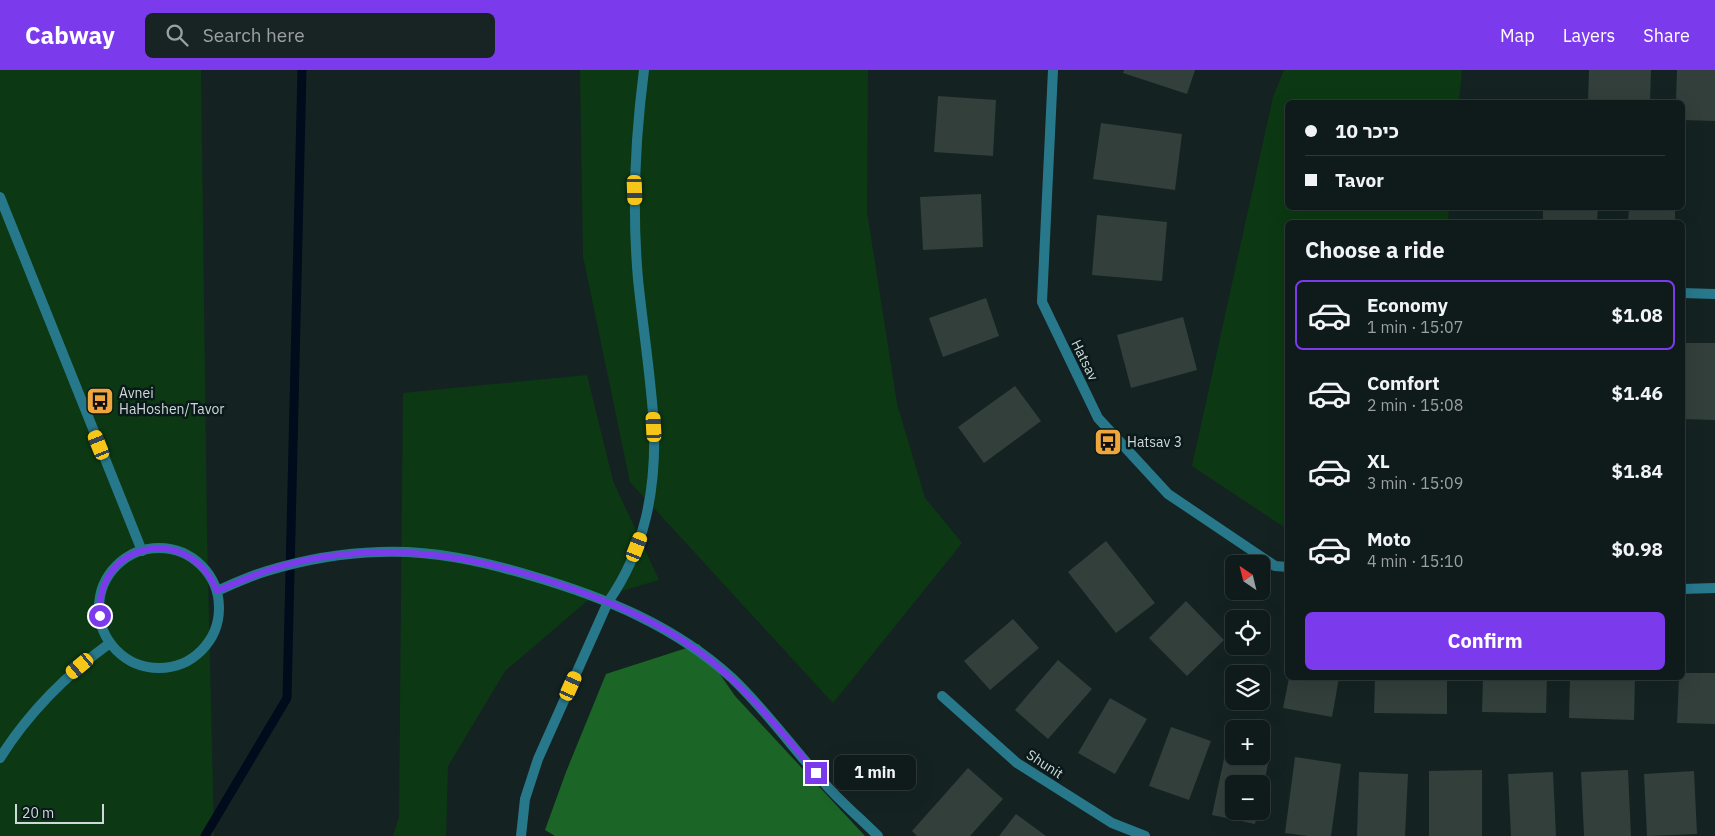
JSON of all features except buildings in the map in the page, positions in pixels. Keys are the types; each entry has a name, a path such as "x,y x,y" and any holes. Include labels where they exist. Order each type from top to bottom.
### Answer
{"street":[{"path":"521,836 525,798 535,766 608,602 622,581 641,536 647,514 654,470 653,406 638,277 636,200 639,108 644,70"},
{"name":"Hatsav","path":"1053,70 1042,302 1098,418 1168,494 1275,566 1285,567"},
{"path":"0,197 142,551"},
{"path":"1685,293 1715,294"},
{"path":"151,549 170,549 187,555 195,560 208,574 217,591 218,618 212,636 201,651 185,662 167,668 140,665 123,656 110,643 105,634 99,607 102,589 117,565 133,554 151,549"},
{"path":"217,591 266,571 308,561 380,552 412,552 452,556 500,566 560,584 608,602 652,622 698,650 732,679 765,713 827,786 878,836"},
{"path":"1685,589 1715,588"},
{"path":"0,758 24,724 47,698 72,673 110,643"},
{"name":"Shunit","path":"942,696 1017,763 1112,822 1145,836"}],"green space":[{"path":"0,70 201,70 207,536 214,836 0,836"},
{"path":"580,70 868,70 867,212 897,404 925,498 962,543 833,703 630,482 583,256"},
{"path":"1284,70 1462,70 1459,100 1285,100 1285,210 1449,210 1448,220 1285,220 1285,528 1192,466 1273,97"},
{"path":"587,375 613,481 659,580 587,601 505,671 448,766 446,836 393,836 399,817 403,393"},
{"path":"699,644 735,696 865,836 555,836 545,830 566,772 606,674"}],"waterway":[{"path":"205,836 287,698 302,70"}],"place":[{"name":"Avnei HaHoshen/Tavor","path":"100,401"},
{"name":"Hatsav 3","path":"1108,442"}],"route":[{"path":"100,616 99,607 102,589 117,565 133,554 151,549 170,549 195,560 208,574 217,591 266,571 308,561 346,555 412,552 471,559 560,584 595,597 652,622 676,636 698,650 732,679 816,773"}]}
